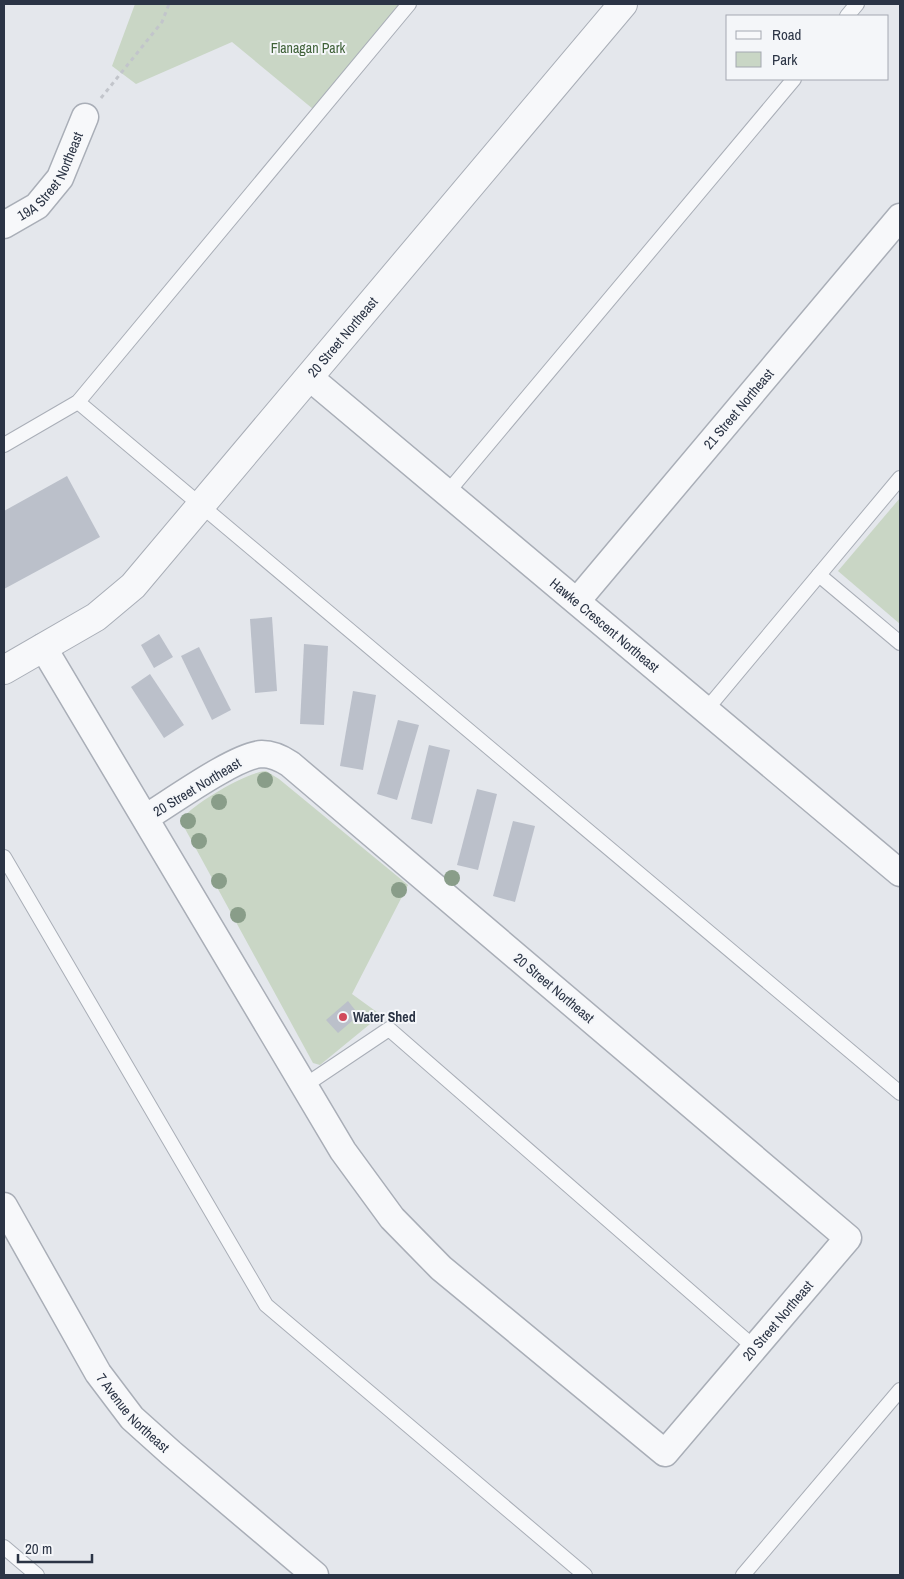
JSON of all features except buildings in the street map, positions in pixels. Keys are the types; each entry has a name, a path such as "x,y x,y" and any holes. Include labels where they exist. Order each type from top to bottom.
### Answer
{"street":[{"name":"20 Street Northeast","path":"4,670 96,617 133,586 623,4"},
{"name":"19A Street Northeast","path":"4,225 37,206 60,178 85,117"},
{"name":"21 Street Northeast","path":"577,601 900,216"},
{"name":"Hawke Crescent Northeast","path":"309,377 899,870"},
{"name":"20 Street Northeast","path":"43,647 343,1151 392,1218 441,1268 665,1454 848,1238 298,770 276,755 260,754 242,758 145,818"},
{"name":"7 Avenue Northeast","path":"4,1206 98,1372 132,1418 171,1454 315,1575"}],"lane":[{"path":"4,445 78,402 409,4"},
{"path":"848,15 857,4"},
{"path":"447,493 793,80"},
{"path":"78,402 202,504 900,1093"},
{"path":"706,710 900,478"},
{"path":"819,575 900,643"},
{"path":"4,857 266,1305 585,1575"},
{"path":"304,1086 389,1029 755,1348"},
{"path":"743,1575 900,1390"},
{"path":"4,1547 37,1575"}],"path":[{"path":"85,117 162,22 170,4"}],"green space":[{"name":"Flanagan Park","path":"135,4 401,4 313,109 232,42 136,84 112,66"},
{"path":"900,498 900,624 838,571"},
{"path":"266,771 279,779 408,885 352,994 381,1015 320,1065 313,1063 183,825 183,818 198,804 234,782"}],"place":[{"name":"Water Shed","path":"343,1017"}]}
